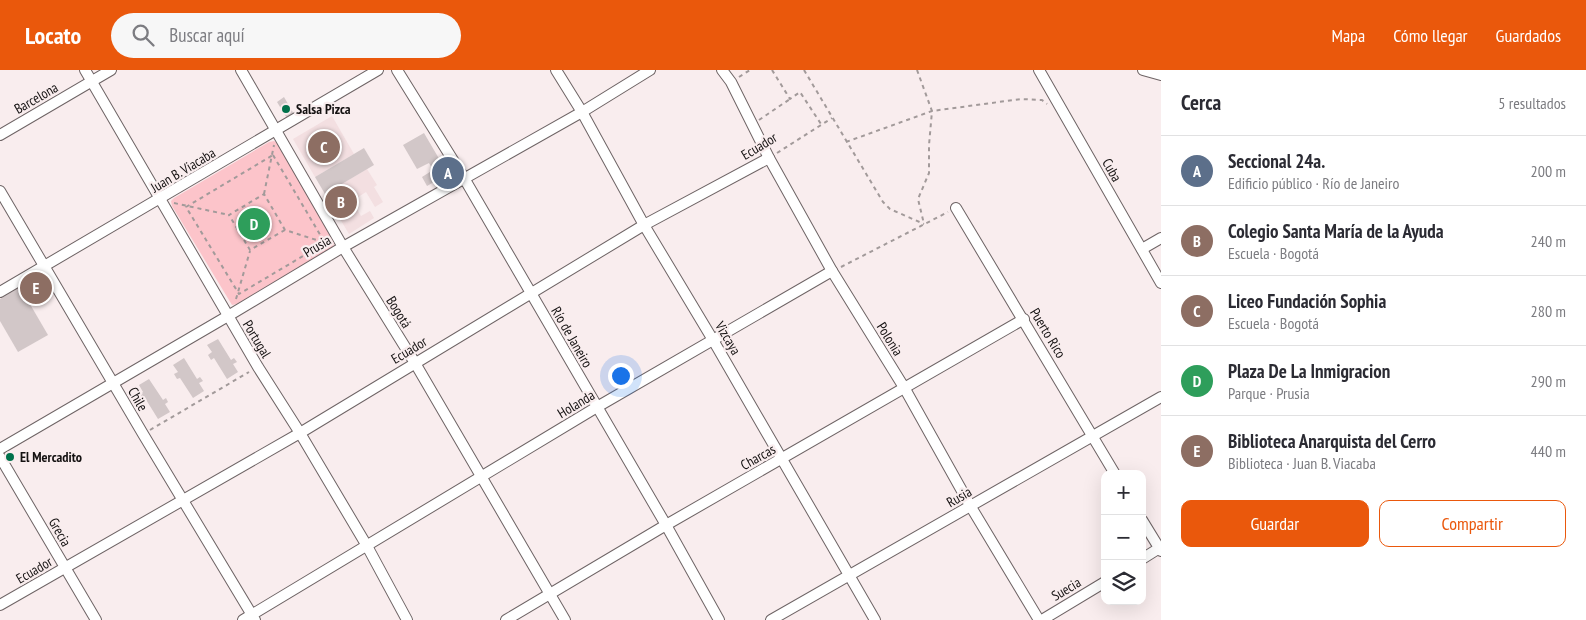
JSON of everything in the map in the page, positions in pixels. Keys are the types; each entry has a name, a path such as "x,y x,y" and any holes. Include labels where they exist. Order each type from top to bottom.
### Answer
{"street":[{"name":"Portugal","path":"85,70 258,367 300,433 367,546 407,620"},
{"name":"Barcelona","path":"0,135 111,70"},
{"name":"Bogotá","path":"241,70 343,247 415,363 565,620"},
{"name":"Juan B. Viacaba","path":"0,292 378,70"},
{"name":"Río de Janeiro","path":"397,70 464,178 666,525 719,620"},
{"name":"Vizcaya","path":"556,70 582,112 644,225 783,459 875,620"},
{"name":"Prusia","path":"0,449 343,247 582,112 650,70"},
{"name":"Polonia","path":"722,70 731,82 768,158 832,271 905,389 971,507 1040,620"},
{"name":"Cuba","path":"1039,70 1161,283"},
{"path":"1144,70 1161,75"},
{"name":"Ecuador","path":"0,606 300,433 644,225 768,158"},
{"name":"Chile","path":"0,190 183,499 250,618"},
{"name":"Puerto Rico","path":"956,208 1113,470"},
{"path":"1142,249 1161,238"},
{"name":"Holanda","path":"250,618 597,407 832,271"},
{"name":"Charcas","path":"506,620 666,525 1024,320"},
{"name":"Rusia","path":"771,620 1161,397"},
{"name":"Grecia","path":"0,457 96,620"},
{"path":"1146,526 1160,549 1146,557"},
{"name":"Suecia","path":"1040,620 1101,584"}],"path":[{"path":"731,82 750,70"},
{"path":"772,70 790,99"},
{"path":"804,70 883,202 890,209 924,224"},
{"path":"917,70 932,111 928,144 929,173 918,199 924,224"},
{"path":"752,124 800,92 821,124"},
{"path":"846,142 932,111 1021,99 1042,100 1048,104"},
{"name":"Ecuador","path":"768,158 832,118"},
{"path":"273,155 264,194 285,230 325,243"},
{"path":"186,206 273,155"},
{"path":"273,155 325,243"},
{"path":"173,203 229,215 264,194"},
{"path":"186,206 239,294"},
{"path":"832,271 956,208"},
{"path":"229,215 250,250 239,294"},
{"path":"250,250 285,230"},
{"path":"239,294 325,243"},
{"path":"143,434 258,367"}],"shaded area":[{"path":"332,116 354,154 315,177 293,139"},
{"path":"274,141 279,144 335,242 330,249 237,304 232,305 172,206 171,201 269,142"},
{"path":"367,169 377,185 374,187 383,202 375,207 366,192 352,201 361,216 370,211 374,218 349,234 325,194"},
{"path":"260,208 270,224 254,234 244,218"}],"building":[{"name":"Salsa Pizca","path":"284,97 295,116 288,120 277,102"},
{"path":"424,133 448,174 427,186 422,177 433,170 429,163 417,169 403,145"},
{"path":"364,148 374,165 325,194 315,177"},
{"path":"39,278 48,294 36,302 26,285"},
{"path":"20,287 48,335 18,352 0,321 0,299"},
{"path":"218,339 231,360 234,358 237,362 233,364 238,372 227,379 214,358 211,360 208,355 212,352 207,345"},
{"path":"184,358 197,379 200,377 203,381 199,383 204,391 193,398 180,378 177,379 174,374 178,372 173,365"},
{"path":"149,379 163,400 166,398 168,402 165,404 170,412 158,419 145,398 142,400 139,395 143,392 139,385"}],"place":[{"name":"Salsa Pizca","path":"286,109"},
{"name":"Liceo Fundación Sophia","path":"324,147"},
{"name":"Seccional 24a.","path":"448,173"},
{"name":"Colegio Santa María de la Ayuda","path":"341,202"},
{"name":"Plaza De La Inmigracion","path":"254,224"},
{"name":"Biblioteca Anarquista del Cerro","path":"36,288"},
{"name":"El Mercadito","path":"10,457"}]}
